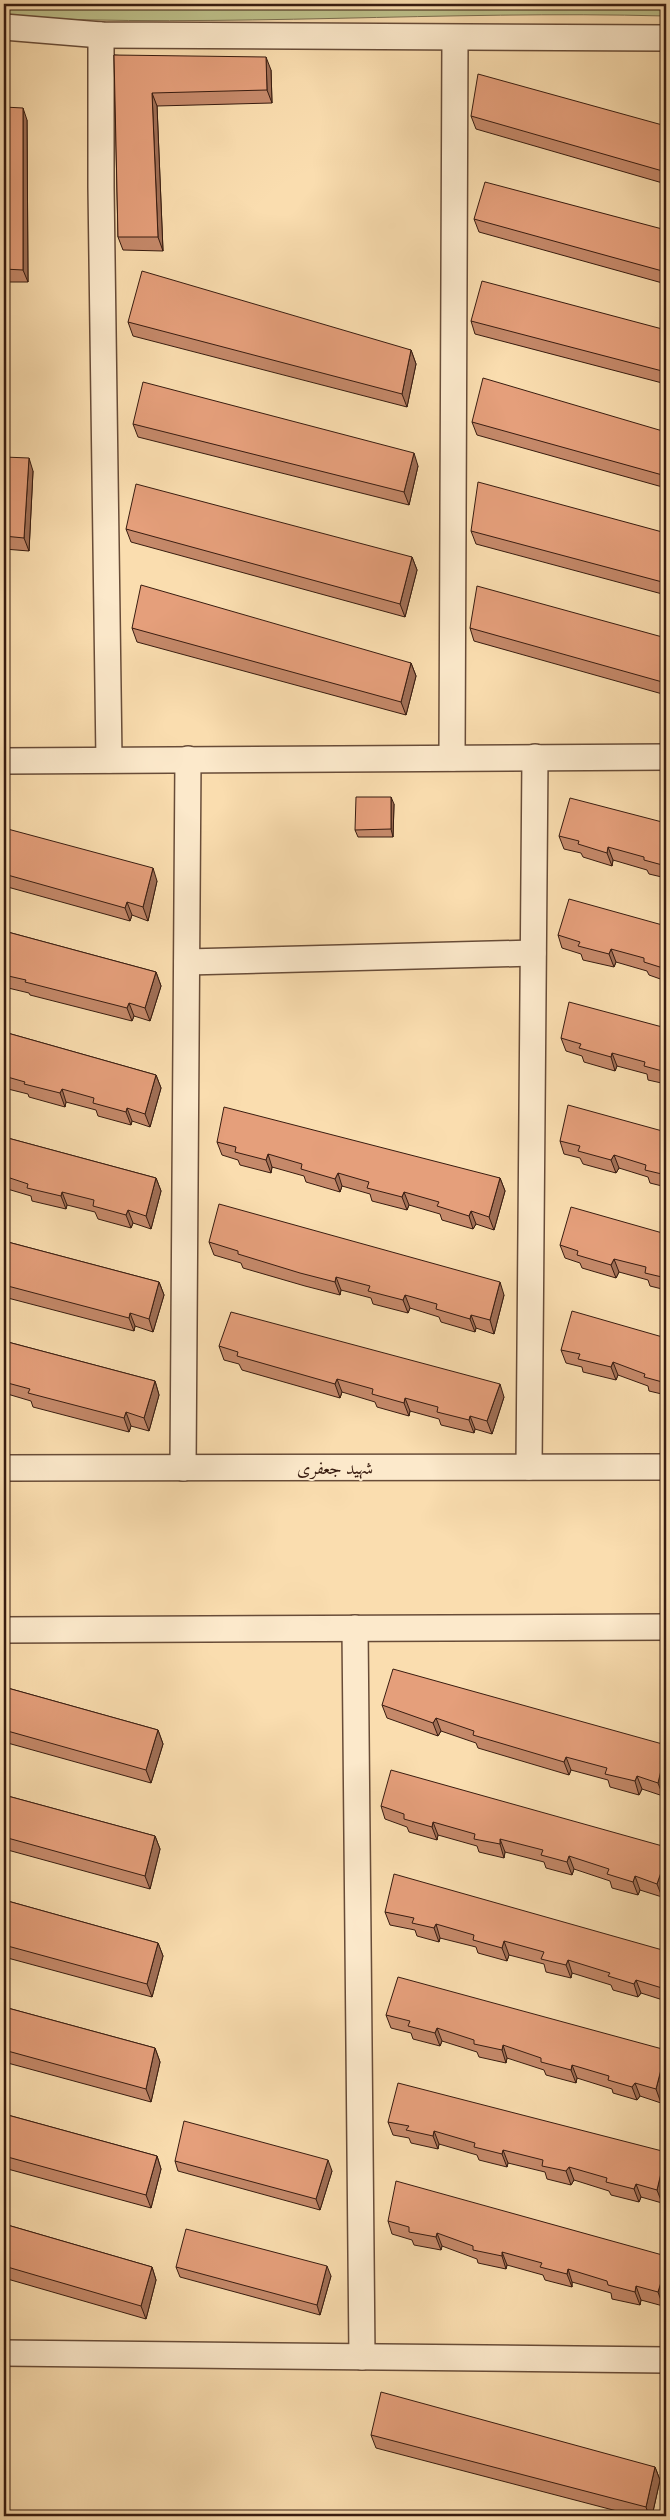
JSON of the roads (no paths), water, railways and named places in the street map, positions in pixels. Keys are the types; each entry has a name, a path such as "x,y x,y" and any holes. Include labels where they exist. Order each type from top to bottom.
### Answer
{"street":[{"path":"4,27 101,35 666,38"},
{"path":"101,35 101,187 109,760"},
{"path":"452,758 455,38"},
{"path":"4,760 666,757"},
{"path":"529,1467 535,758"},
{"path":"183,1468 188,760"},
{"path":"187,962 533,953"},
{"name":"شهید جعفری","path":"4,1468 666,1467"},
{"path":"4,1630 666,1627"},
{"path":"355,1628 362,2358"},
{"path":"4,2354 666,2360"}]}
